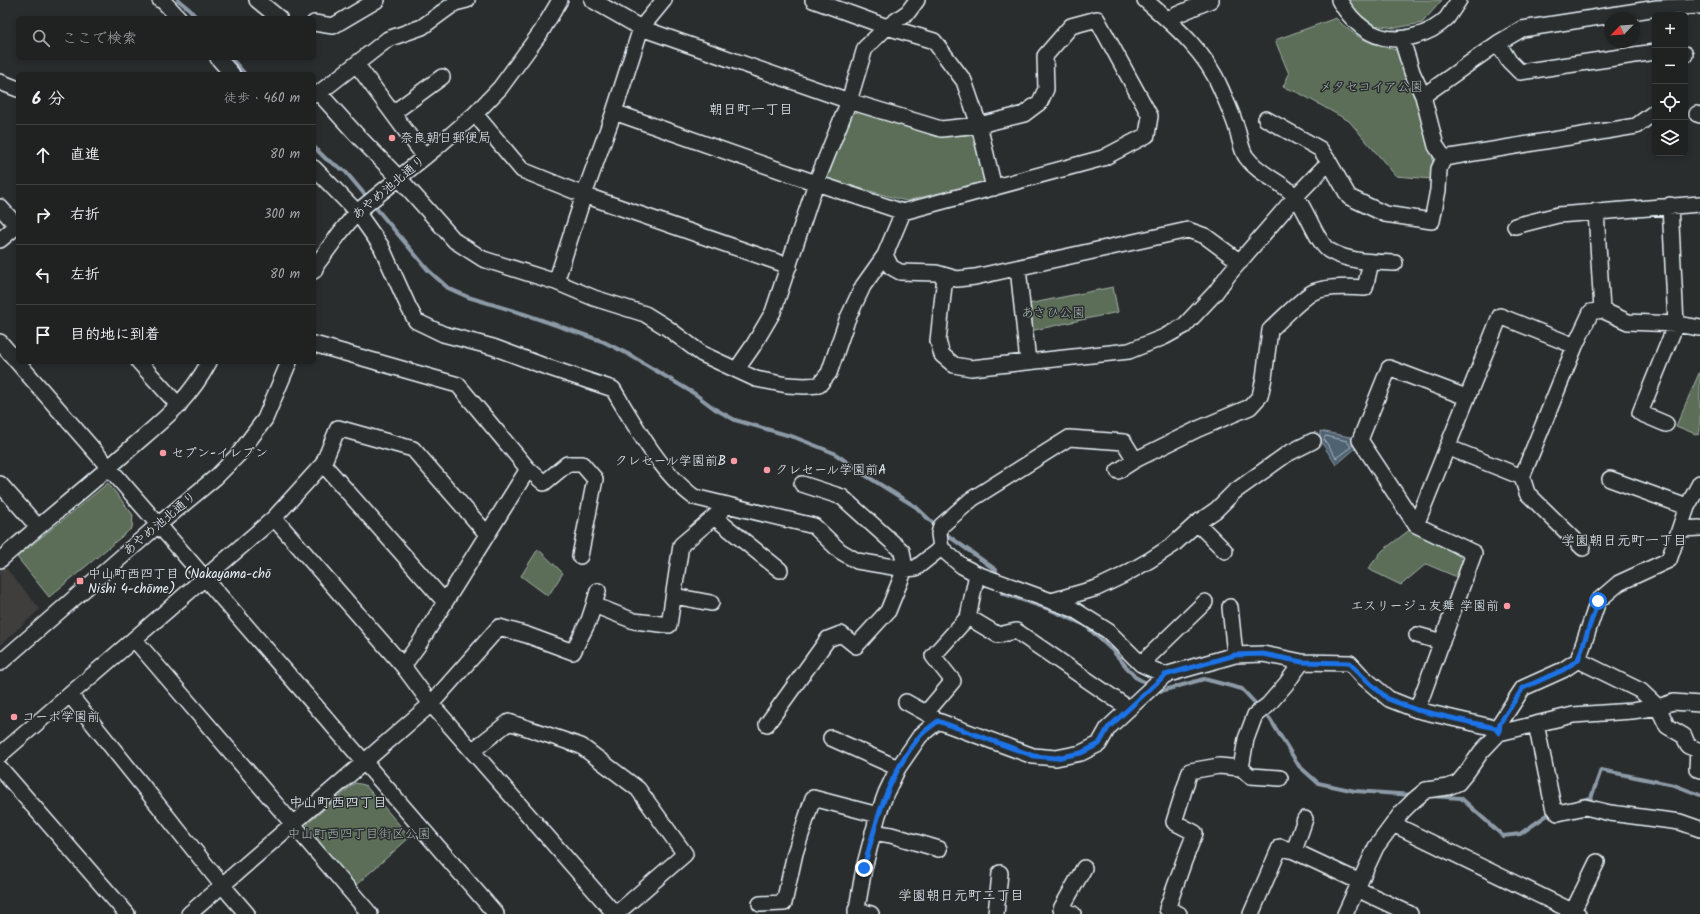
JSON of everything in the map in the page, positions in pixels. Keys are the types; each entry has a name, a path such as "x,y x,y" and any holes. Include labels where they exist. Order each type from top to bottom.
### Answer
{"street":[{"path":"160,0 163,1 177,16"},
{"path":"257,0 277,16"},
{"path":"316,23 333,26 377,0"},
{"path":"467,0 455,3 422,27 388,39 357,65 317,94 399,178 455,241 483,259 556,282 594,298 645,314 666,327 702,354 756,379 787,385 820,385 829,373 846,320 863,286 885,255 903,212"},
{"name":"あやめ池北通り","path":"316,266 357,212 475,114 505,82 541,32 560,0"},
{"path":"592,0 641,28 849,101 941,129 979,125 1024,114 1040,102 1046,89 1045,56 1072,26 1097,19 1150,116 1147,135 1103,158 903,212 816,184 614,112"},
{"path":"556,282 641,28 664,0"},
{"path":"813,0 887,27 934,41 964,81 979,125 994,188"},
{"path":"737,369 754,346 773,312 816,184 849,101 865,48 887,27 908,12 917,0"},
{"path":"1145,0 1190,41 1206,61 1221,88 1246,157 1258,170 1296,196 1305,210 1320,241 1328,251 1344,258 1371,262 1395,263"},
{"path":"1167,19 1211,0"},
{"path":"1339,0 1348,15 1362,27 1382,38 1402,40 1428,32 1446,18 1459,0"},
{"path":"1423,96 1498,43 1522,29 1657,8 1700,6"},
{"path":"1402,40 1412,72 1423,96 1436,146 1444,158"},
{"path":"1498,43 1509,61 1520,72 1652,52"},
{"path":"220,60 230,72"},
{"path":"357,65 424,157"},
{"path":"393,113 442,77"},
{"path":"0,82 16,88"},
{"path":"475,114 522,170 584,195 789,266"},
{"path":"1444,158 1636,126 1652,114"},
{"path":"1266,118 1320,149 1349,197 1385,214 1432,221 1438,190 1440,168 1444,158"},
{"path":"945,276 938,341 942,355 954,365 971,368 1129,351 1164,337 1184,326 1215,293 1296,196 1329,162"},
{"path":"316,170 357,212 381,246 408,308 416,321 443,334 493,348 613,389 640,434 680,486 694,497 814,526 840,551 857,561 905,570 916,568 941,548"},
{"path":"1515,226 1558,215 1670,205 1700,204"},
{"path":"1666,424 1640,414 1676,324 1670,205"},
{"path":"0,206 16,224"},
{"path":"1596,211 1602,310"},
{"path":"0,240 16,228"},
{"path":"885,255 891,266 900,272 936,273 957,279 976,277 1188,230 1205,236 1240,262"},
{"path":"1118,471 1135,460 1198,429 1250,407 1260,396 1264,378 1270,330 1311,293 1333,288 1365,288 1371,262"},
{"path":"1018,268 1028,362"},
{"path":"1584,548 1527,493 1522,477 1575,346 1592,312 1602,310 1628,322 1676,324 1700,328"},
{"path":"1416,525 1466,397 1500,316 1575,346"},
{"path":"0,342 16,360"},
{"path":"316,345 458,385 528,469 544,483 567,464 582,464 595,479 580,556"},
{"path":"19,364 496,914"},
{"path":"141,364 179,406"},
{"path":"0,560 109,468 179,406 200,380 208,364"},
{"name":"あやめ池北通り","path":"0,663 158,525 216,477 238,456 265,419 288,364"},
{"path":"1417,710 1474,553 1416,525 1360,440 1389,368 1466,397"},
{"path":"0,755 274,518 323,464 338,428 413,450 487,534"},
{"path":"1135,460 1124,442 1069,438 972,499 940,526 939,534 941,548 962,566 1011,588 1073,609 1108,631 1141,664 1165,675"},
{"path":"1052,601 1097,588 1122,576 1173,545 1216,510 1240,488 1287,454 1313,441"},
{"path":"1447,447 1522,477"},
{"path":"323,464 445,602"},
{"path":"403,666 419,644 528,469"},
{"path":"1610,479 1687,507"},
{"path":"1499,733 1500,723 1523,688 1563,670 1578,660 1598,601 1619,583 1669,560 1681,529 1687,507 1700,483"},
{"path":"0,484 38,527"},
{"path":"767,724 828,639 841,634 856,646 888,611 905,570 902,551 842,498 802,484"},
{"path":"189,914 431,704 499,627 527,635 573,652 589,620 596,598 634,621 669,625 681,545 728,505"},
{"path":"714,517 780,570"},
{"path":"274,518 403,666 431,704 472,751 615,914 685,854 638,789 580,746 509,722 472,751"},
{"path":"1197,524 1225,550"},
{"path":"1681,529 1700,528"},
{"path":"871,914 856,912 864,868 878,815 898,768 920,736 953,681 933,656 968,617 977,574"},
{"path":"674,596 711,603"},
{"path":"1141,664 1205,602"},
{"path":"1230,607 1235,655"},
{"path":"968,617 998,635 1016,631 1128,708"},
{"path":"1417,635 1442,642"},
{"path":"134,639 370,914"},
{"path":"906,702 932,717 1034,756 1056,758 1081,753 1099,744 1108,728 1165,675 1235,655 1263,654 1302,662 1350,663 1388,699 1417,710 1495,728 1499,733"},
{"path":"1578,660 1641,691 1658,706 1667,726 1684,736 1688,746 1698,750 1697,769 1700,770"},
{"path":"1242,768 1246,738 1255,715 1268,705 1302,662"},
{"path":"70,695 222,885 247,914"},
{"path":"1345,914 1376,847 1393,824 1414,800 1426,790 1448,788 1458,783 1481,752 1499,733 1573,714 1632,711 1673,702 1700,704"},
{"path":"1536,724 1553,806 1558,813 1585,807 1610,813 1680,822 1700,829"},
{"path":"831,738 898,768"},
{"path":"1179,914 1167,909 1195,834 1174,822 1190,772 1219,766 1242,768 1250,776 1280,778"},
{"path":"0,768 127,914"},
{"path":"760,904 784,903 795,853 812,798 878,815"},
{"path":"1294,851 1305,819"},
{"path":"1393,824 1575,913 1597,862"},
{"path":"873,832 891,834 939,849"},
{"path":"1251,914 1280,847 1294,851 1410,914"},
{"path":"1073,914 1061,910 1084,868"},
{"path":"996,914 1000,873"}],"shaded area":[{"path":"4,566 40,609 0,645 0,570"}],"green space":[{"path":"1345,0 1442,0 1422,23 1395,28 1365,24"},
{"name":"メタセコイア公園","path":"1336,18 1358,36 1374,44 1402,51 1433,149 1432,179 1396,176 1349,121 1299,93 1283,87 1289,74 1275,40"},
{"path":"851,110 939,137 975,134 986,182 906,201 827,179"},
{"name":"あさひ公園","path":"1113,287 1118,312 1030,331 1028,304"},
{"path":"1700,371 1700,431 1698,435 1676,426"},
{"path":"108,483 133,515 132,528 49,597 17,557"},
{"path":"1416,525 1460,557 1463,563 1457,577 1426,564 1401,585 1368,569 1382,551"},
{"path":"538,549 563,573 548,596 521,576"},
{"name":"中山町西四丁目街区公園","path":"355,783 365,785 410,837 356,885 307,830 308,823"}],"water":[{"path":"1320,431 1350,437 1357,447 1336,465 1320,440"}],"waterway":[{"path":"178,0 195,16"},
{"path":"233,60 243,72"},
{"path":"316,149 326,159 345,171 428,270 448,288 468,297 524,314 602,341 628,354 735,420 794,437 834,453 865,475 916,507 938,528"},
{"path":"943,532 996,570 997,577"},
{"path":"1000,587 1002,593 1046,608 1085,625 1112,650 1135,677 1161,691 1204,679 1242,689 1270,719 1299,766 1318,783 1355,791 1413,795"},
{"path":"1578,801 1591,798 1601,770 1674,785 1700,795"},
{"path":"1430,796 1461,798 1503,836 1520,834 1553,811"}],"place":[{"name":"奈良朝日郵便局","path":"392,138"},
{"name":"セブン-イレブン","path":"163,453"},
{"name":"クレセール学園前B","path":"734,461"},
{"name":"クレセール学園前A","path":"767,470"},
{"name":"中山町西四丁目 (Nakayama-chō Nishi 4-chōme)","path":"80,581"},
{"name":"エスリージュ友舞 学園前","path":"1507,606"},
{"name":"コーポ学園前","path":"14,717"}],"district":[{"name":"朝日町一丁目","path":"751,110"},
{"name":"学園朝日元町一丁目","path":"1624,541"},
{"name":"中山町西四丁目","path":"338,803"},
{"name":"学園朝日元町二丁目","path":"961,896"}],"route":[{"path":"864,868 878,815 886,793 898,768 920,736 938,721 1034,756 1056,758 1081,753 1099,744 1108,728 1165,675 1235,655 1263,654 1302,662 1350,663 1388,699 1417,710 1495,728 1499,733 1500,723 1523,688 1563,670 1578,660 1598,601"}]}
